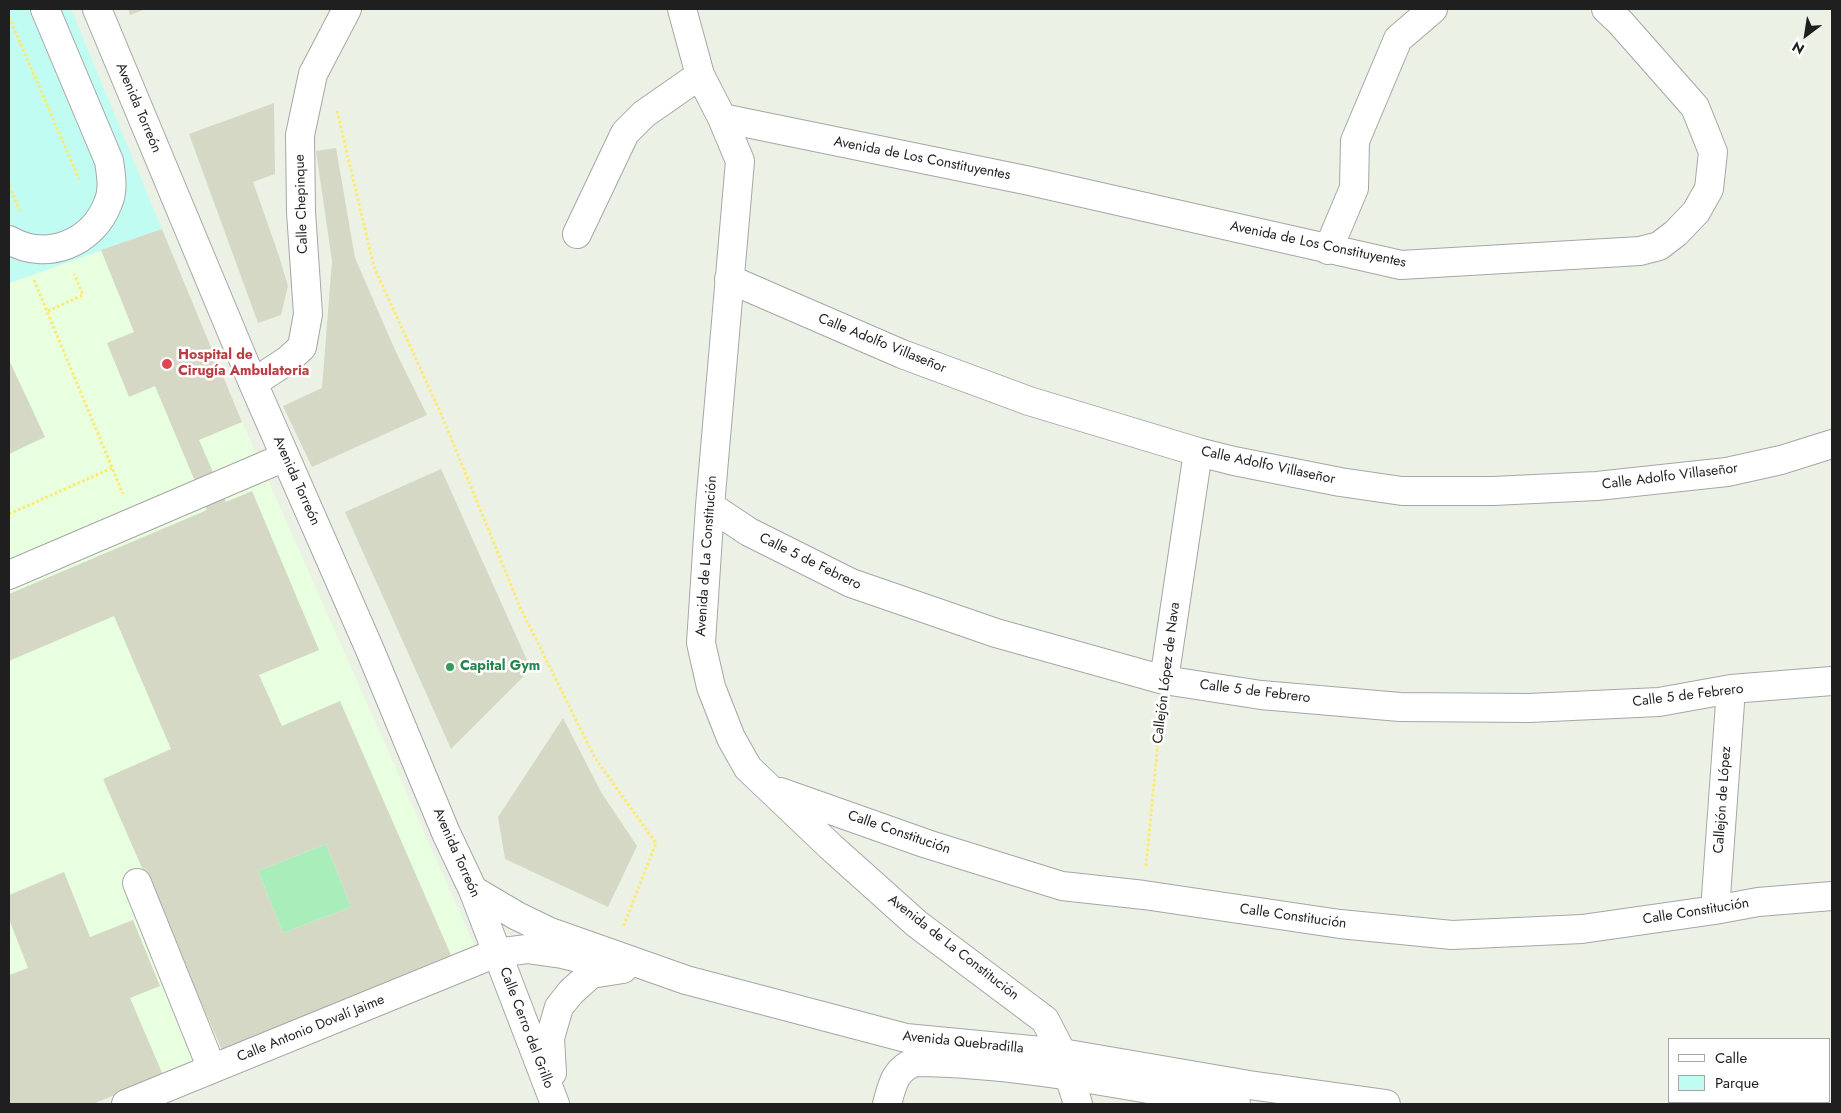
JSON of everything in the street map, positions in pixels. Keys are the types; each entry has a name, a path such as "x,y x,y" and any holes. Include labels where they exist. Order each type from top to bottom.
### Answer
{"street":[{"path":"9,240 18,245 38,250 62,248 88,234 100,220 109,202 112,179 109,160 45,9"},
{"name":"Avenida Torreón","path":"97,9 253,383 370,650 446,833 473,890 496,953"},
{"name":"Calle Chepinque","path":"253,383 288,360 302,347 308,314 301,212 300,135 313,74 347,9"},
{"name":"Avenida de La Constitución","path":"682,9 700,74 722,118 740,161 710,506 701,642 711,687 731,738 748,768 918,924 1045,1020 1065,1064"},
{"path":"1328,250 1354,188 1355,141 1398,39 1433,9"},
{"name":"Avenida de Los Constituyentes","path":"722,118 1030,180 1328,250 1401,265 1640,251 1658,246 1676,233 1696,212 1709,189 1713,152 1695,107 1620,22 1606,9"},
{"path":"577,234 625,133 644,114 700,74"},
{"name":"Calle Adolfo Villaseñor","path":"729,279 911,358 1029,401 1198,452 1340,482 1402,491 1493,491 1597,486 1727,472 1780,460 1832,444"},
{"name":"Callejón López de Nava","path":"1164,680 1198,452"},
{"path":"9,575 285,457"},
{"name":"Calle 5 de Febrero","path":"710,506 749,532 851,584 996,633 1164,680 1261,695 1400,707 1529,708 1659,702 1731,689 1832,681"},
{"name":"Callejón de López","path":"1715,910 1731,689"},
{"name":"Calle Constitución","path":"769,788 927,844 1062,886 1144,894 1340,924 1452,935 1582,929 1758,902 1832,896"},
{"path":"137,883 212,1069"},
{"name":"Avenida Quebradilla","path":"473,890 517,916 618,961 906,1038 1065,1064 1249,1085 1386,1104"},
{"name":"Calle Antonio Dovalí Jaime","path":"126,1104 496,953 527,949 618,961"},
{"name":"Calle Cerro del Grillo","path":"496,953 554,1101"},
{"path":"554,1101 550,1038 559,1007 571,992 591,974 618,961"},
{"name":"Avenida Quebradilla","path":"887,1104 900,1070 906,1065 916,1062 983,1065 1065,1064 1236,1104"},
{"path":"1065,1064 1078,1104"}],"path":[{"path":"9,17 80,183"},
{"path":"335,104 374,267 442,416 520,607 595,758 656,843 618,961"},
{"path":"9,186 22,216"},
{"path":"32,275 134,522"},
{"path":"48,312 83,295"},
{"path":"9,514 112,468"},
{"name":"Callejón López de Nava","path":"1144,894 1164,680"}],"shaded area":[{"path":"162,229 242,422 474,945 93,1104 9,1104 9,283"}],"green space":[{"path":"9,9 71,9 162,229 9,283"},
{"path":"326,844 351,907 283,933 258,871"}],"building":[{"path":"128,9 146,9 130,15"},
{"path":"274,103 275,174 253,182 288,286 281,315 258,323 189,134"},
{"path":"336,148 355,258 395,350 427,415 312,467 283,406 322,388 332,261 316,151"},
{"path":"162,229 242,422 199,440 226,502 252,491 319,650 259,675 282,726 340,701 451,955 222,1050 103,779 171,749 114,616 9,661 9,594 207,510 155,386 129,397 107,343 134,332 101,250","holes":["326,844 351,907 283,933 258,871"]},
{"path":"9,360 45,437 9,454"},
{"path":"441,469 531,669 451,749 345,512"},
{"path":"563,718 601,792 637,846 608,907 505,859 498,817"},
{"path":"64,872 90,937 133,920 160,986 130,998 163,1075 93,1104 9,1104 9,975 28,968 9,919 9,895"}],"place":[{"name":"Hospital de Cirugía Ambulatoria","path":"167,364"},
{"name":"Capital Gym","path":"450,667"}]}
